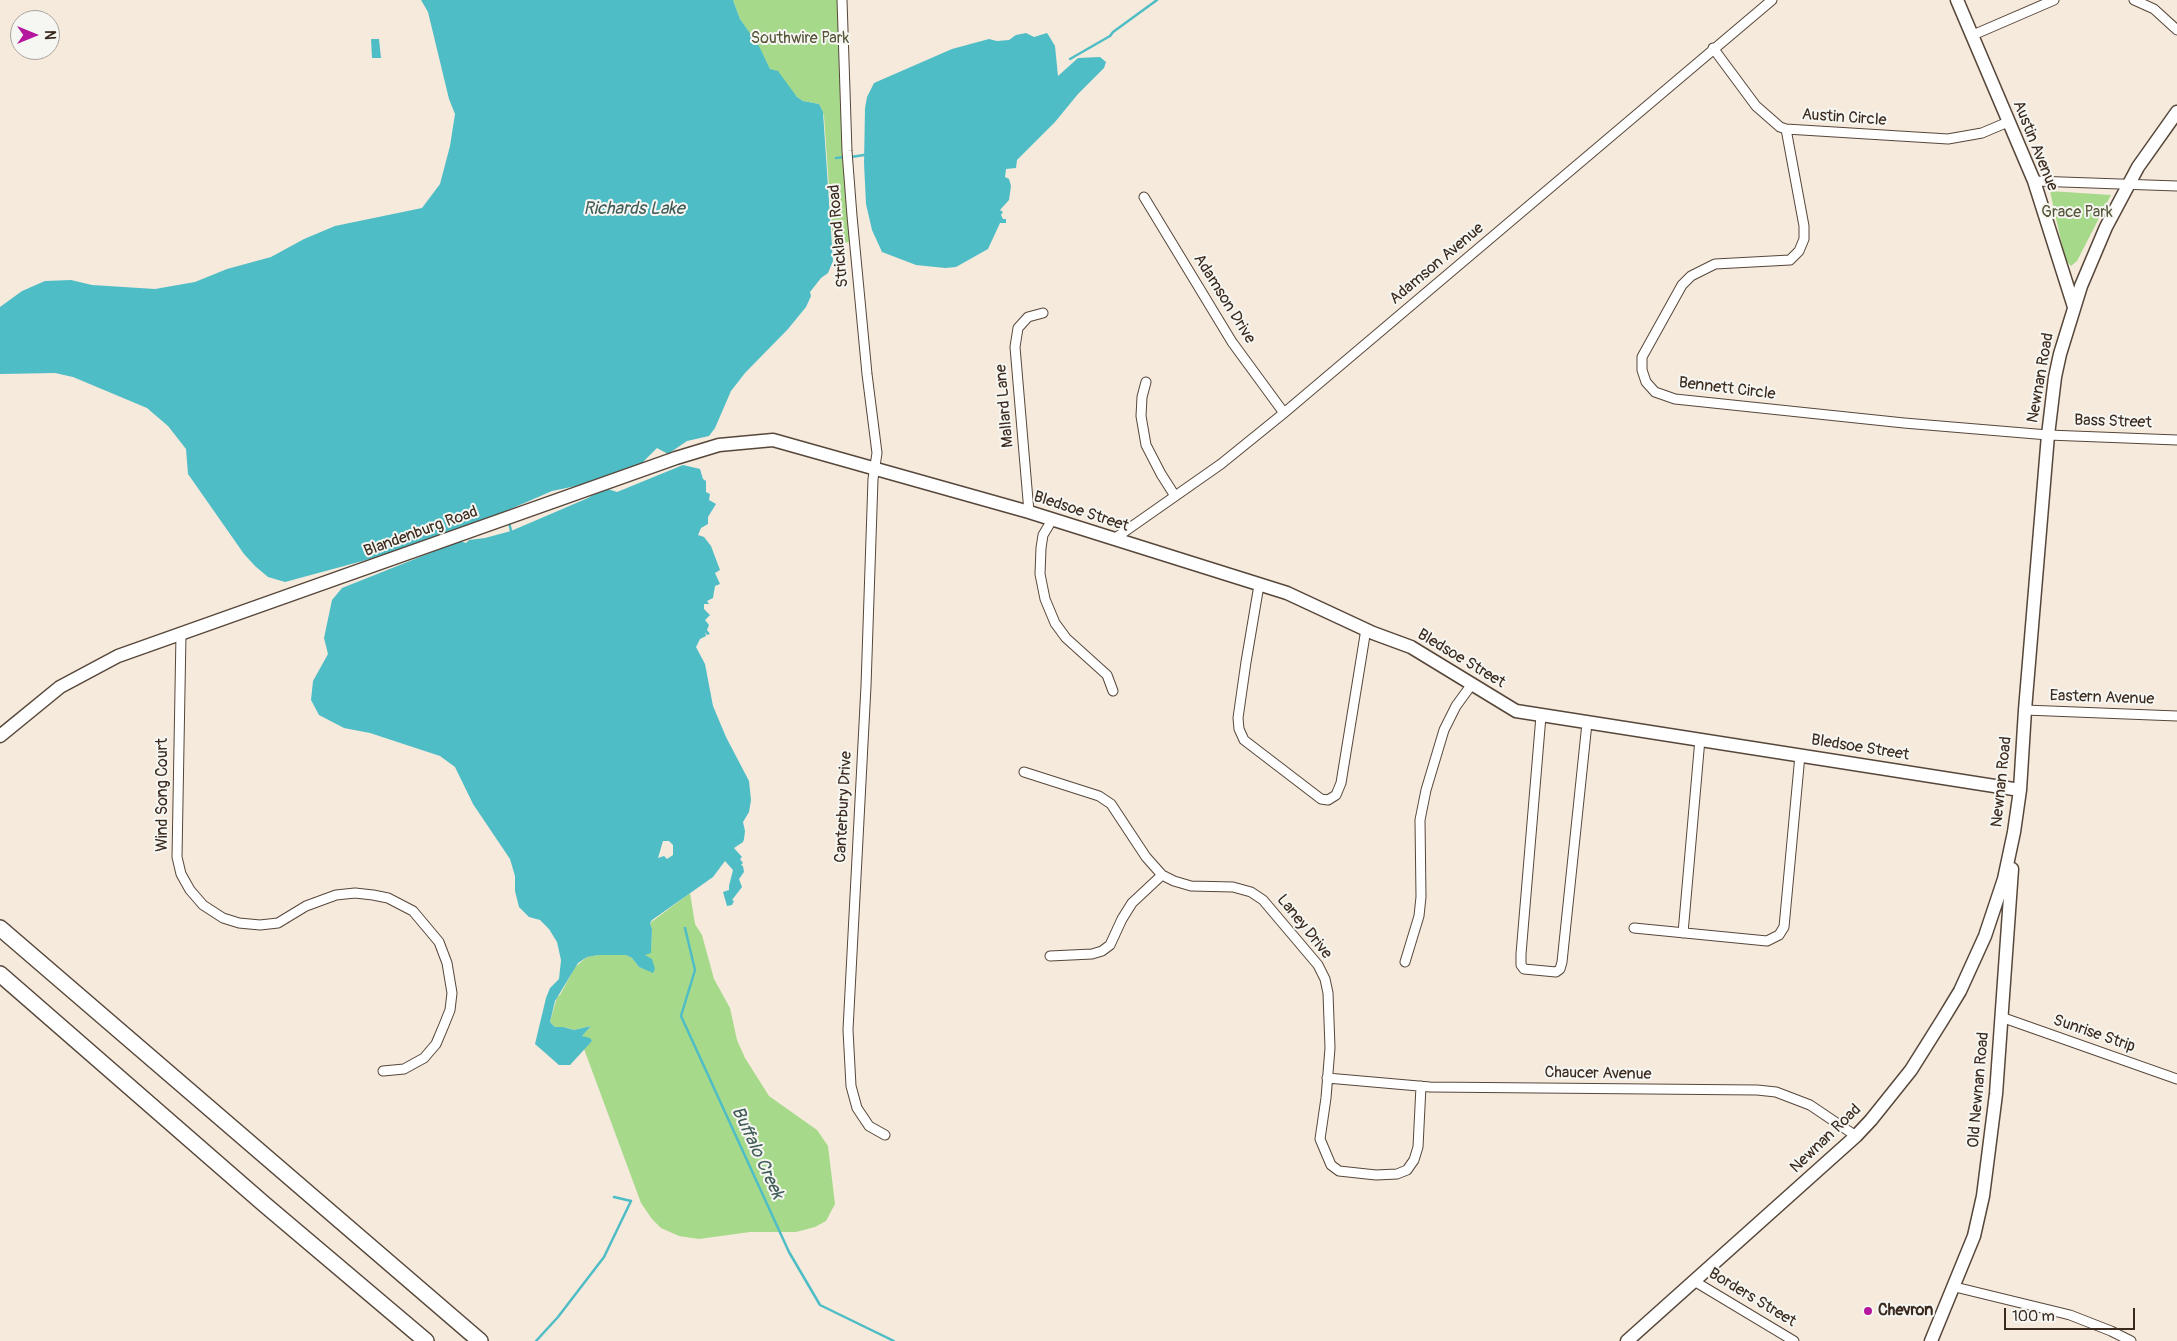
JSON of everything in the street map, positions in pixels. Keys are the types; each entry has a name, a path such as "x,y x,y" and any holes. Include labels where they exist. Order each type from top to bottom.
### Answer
{"highway":[{"path":"0,928 480,1341"},
{"path":"0,940 61,980"},
{"path":"0,974 264,1204 426,1341"}],"street":[{"name":"Strickland Road","path":"842,0 847,151 866,364 877,453 876,467"},
{"name":"Adamson Avenue","path":"1114,539 1221,464 1284,413 1772,0"},
{"name":"Austin Avenue","path":"1958,0 2034,181 2074,307"},
{"path":"1972,35 2054,0"},
{"path":"2134,0 2154,9 2177,30"},
{"name":"Austin Circle","path":"1713,48 1756,106 1780,127 1786,129 1948,139 1982,133 2008,122"},
{"name":"Newnan Road","path":"1627,1341 1856,1136 1905,1078 1960,991 1985,936 2004,878 2014,832 2020,790 2048,435 2055,377 2074,307 2097,246 2127,186 2151,147 2177,112"},
{"name":"Bennett Circle","path":"1786,129 1804,226 1804,239 1799,251 1790,260 1715,264 1692,276 1682,285 1642,357 1642,370 1646,382 1655,392 1675,400 1904,423 2048,435"},
{"path":"2034,181 2127,186 2177,186"},
{"name":"Adamson Drive","path":"1144,198 1232,342 1284,413"},
{"name":"Mallard Lane","path":"1029,512 1015,347 1018,328 1028,316 1044,313"},
{"path":"1146,382 1142,397 1141,416 1146,444 1161,474 1175,496"},
{"name":"Bass Street","path":"2048,435 2177,440"},
{"name":"Blandenburg Road","path":"0,736 60,687 118,656 676,458 719,445 773,440 876,467"},
{"name":"Bledsoe Street","path":"876,467 1029,512 1287,593 1410,647 1516,712 2020,790"},
{"name":"Canterbury Drive","path":"876,467 873,479 866,686 848,1030 851,1086 857,1108 869,1126 885,1135"},
{"path":"1052,520 1043,535 1041,548 1040,574 1045,600 1055,623 1066,638 1107,675 1113,690"},
{"path":"1259,585 1244,671 1238,718 1239,729 1244,740 1321,799 1328,800 1336,795 1340,783 1366,629"},
{"name":"Wind Song Court","path":"181,634 177,857 181,874 190,890 203,905 222,918 260,925 278,923 306,906 336,895 355,893 388,898 413,911 439,942 447,963 452,993 450,1010 436,1044 424,1058 404,1069 383,1071"},
{"path":"1405,962 1417,924 1422,898 1420,820 1426,790 1444,730 1456,706 1472,684"},
{"name":"Eastern Avenue","path":"2025,710 2177,716"},
{"path":"1541,716 1521,954 1521,965 1524,969 1556,972 1560,969 1562,962 1587,722"},
{"path":"1683,933 1700,739"},
{"path":"1634,928 1767,941 1779,935 1784,926 1800,755"},
{"name":"Laney Drive","path":"1024,772 1098,796 1111,804 1146,858 1162,875 1191,886 1233,887 1251,892 1263,900 1318,965 1325,979 1328,993 1330,1048 1327,1078"},
{"name":"Old Newnan Road","path":"1931,1341 1955,1287 1974,1236 1983,1196 1996,1094 2014,832"},
{"path":"1050,956 1092,954 1102,951 1110,945 1122,919 1132,904 1162,875"},
{"name":"Sunrise Strip","path":"2002,1017 2177,1079"},
{"path":"1327,1078 1320,1139 1331,1166 1339,1171 1376,1175 1397,1174 1407,1170 1414,1160 1418,1147 1421,1086"},
{"name":"Chaucer Avenue","path":"1327,1078 1421,1086 1757,1090 1776,1092 1810,1104 1856,1136"},
{"name":"Borders Street","path":"1694,1282 1794,1341"},
{"path":"1955,1287 2070,1315 2131,1341"}],"green space":[{"name":"Southwire Park","path":"733,0 839,0 850,242 833,244 824,116 819,104 803,101 797,97 770,69 758,46 740,19"},
{"name":"Grace Park","path":"2050,191 2111,195 2077,261 2071,266 2065,259"},
{"path":"690,893 695,924 702,935 714,979 730,1008 737,1040 745,1058 769,1096 817,1130 828,1146 835,1204 826,1221 815,1227 796,1232 750,1232 699,1239 679,1236 661,1228 641,1203 584,1049 592,1041 582,1036 591,1026 574,1030 555,1027 550,1022 557,997 560,995 575,967 587,957 626,955 632,958 639,967 653,972 645,955 651,949 652,929 650,923"}],"water":[{"name":"Richards Lake","path":"421,0 733,0 740,19 759,46 770,69 778,71 797,97 803,101 819,104 823,112 833,261 828,273 821,278 810,292 811,296 806,307 788,329 745,373 731,391 715,428 709,436 687,441 668,454 657,448 640,465 595,482 552,491 490,518 381,556 285,582 268,577 244,554 188,474 186,449 168,426 147,408 73,377 55,373 0,374 0,307 22,291 45,281 71,280 92,285 155,289 195,282 227,269 271,257 304,239 335,226 422,208 440,184 450,146 455,114 449,99 428,12"},
{"path":"1026,33 1034,37 1047,33 1055,46 1058,76 1078,58 1100,57 1106,62 1104,68 1078,94 1055,122 1017,160 1016,168 1006,169 1005,177 1009,179 1011,186 1009,200 1000,210 1003,212 1001,215 1003,219 1006,219 1006,223 1000,223 988,249 956,267 945,268 916,265 882,252 872,230 866,204 864,163 865,108 867,97 874,83 952,49 989,39 997,41 1009,40 1016,35"},
{"path":"371,39 379,39 381,58 372,58"},
{"path":"683,465 700,469 703,479 706,481 706,492 710,494 709,500 716,504 708,517 708,524 701,528 698,535 704,537 711,546 720,570 715,573 720,584 715,586 713,598 707,601 709,604 704,604 704,609 710,615 705,620 709,625 707,630 710,634 707,635 705,632 706,636 700,639 696,647 705,664 713,706 726,737 749,781 751,800 749,812 743,822 744,839 743,842 734,848 742,857 740,859 743,863 741,865 744,872 739,879 742,887 732,900 734,901 732,905 727,906 723,892 729,890 733,870 725,861 713,877 652,920 650,923 652,929 651,953 645,955 652,959 655,969 653,973 639,967 632,958 626,955 587,957 578,963 555,1001 550,1022 555,1027 574,1030 591,1026 582,1036 590,1038 592,1041 570,1065 559,1065 535,1044 546,998 550,988 559,979 561,960 557,942 549,929 540,920 529,917 519,907 515,891 515,876 510,859 473,804 455,767 440,756 370,733 344,728 319,715 311,700 313,681 328,654 324,638 332,600 342,588 460,541 466,543 469,540 511,531 588,498 605,488 617,492","holes":["663,841 669,841 673,845 673,855 667,859 664,856 658,858"]}],"waterway":[{"path":"1070,59 1110,36 1157,0"},
{"path":"851,157 864,155"},
{"path":"836,158 845,157"},
{"name":"Buffalo Creek","path":"509,522 511,531"},
{"name":"Buffalo Creek","path":"685,928 695,970 681,1016 789,1252 820,1305 894,1341"},
{"path":"536,1341 558,1317 604,1257 631,1201 614,1197"}],"place":[{"name":"Chevron","path":"1868,1311"}]}
